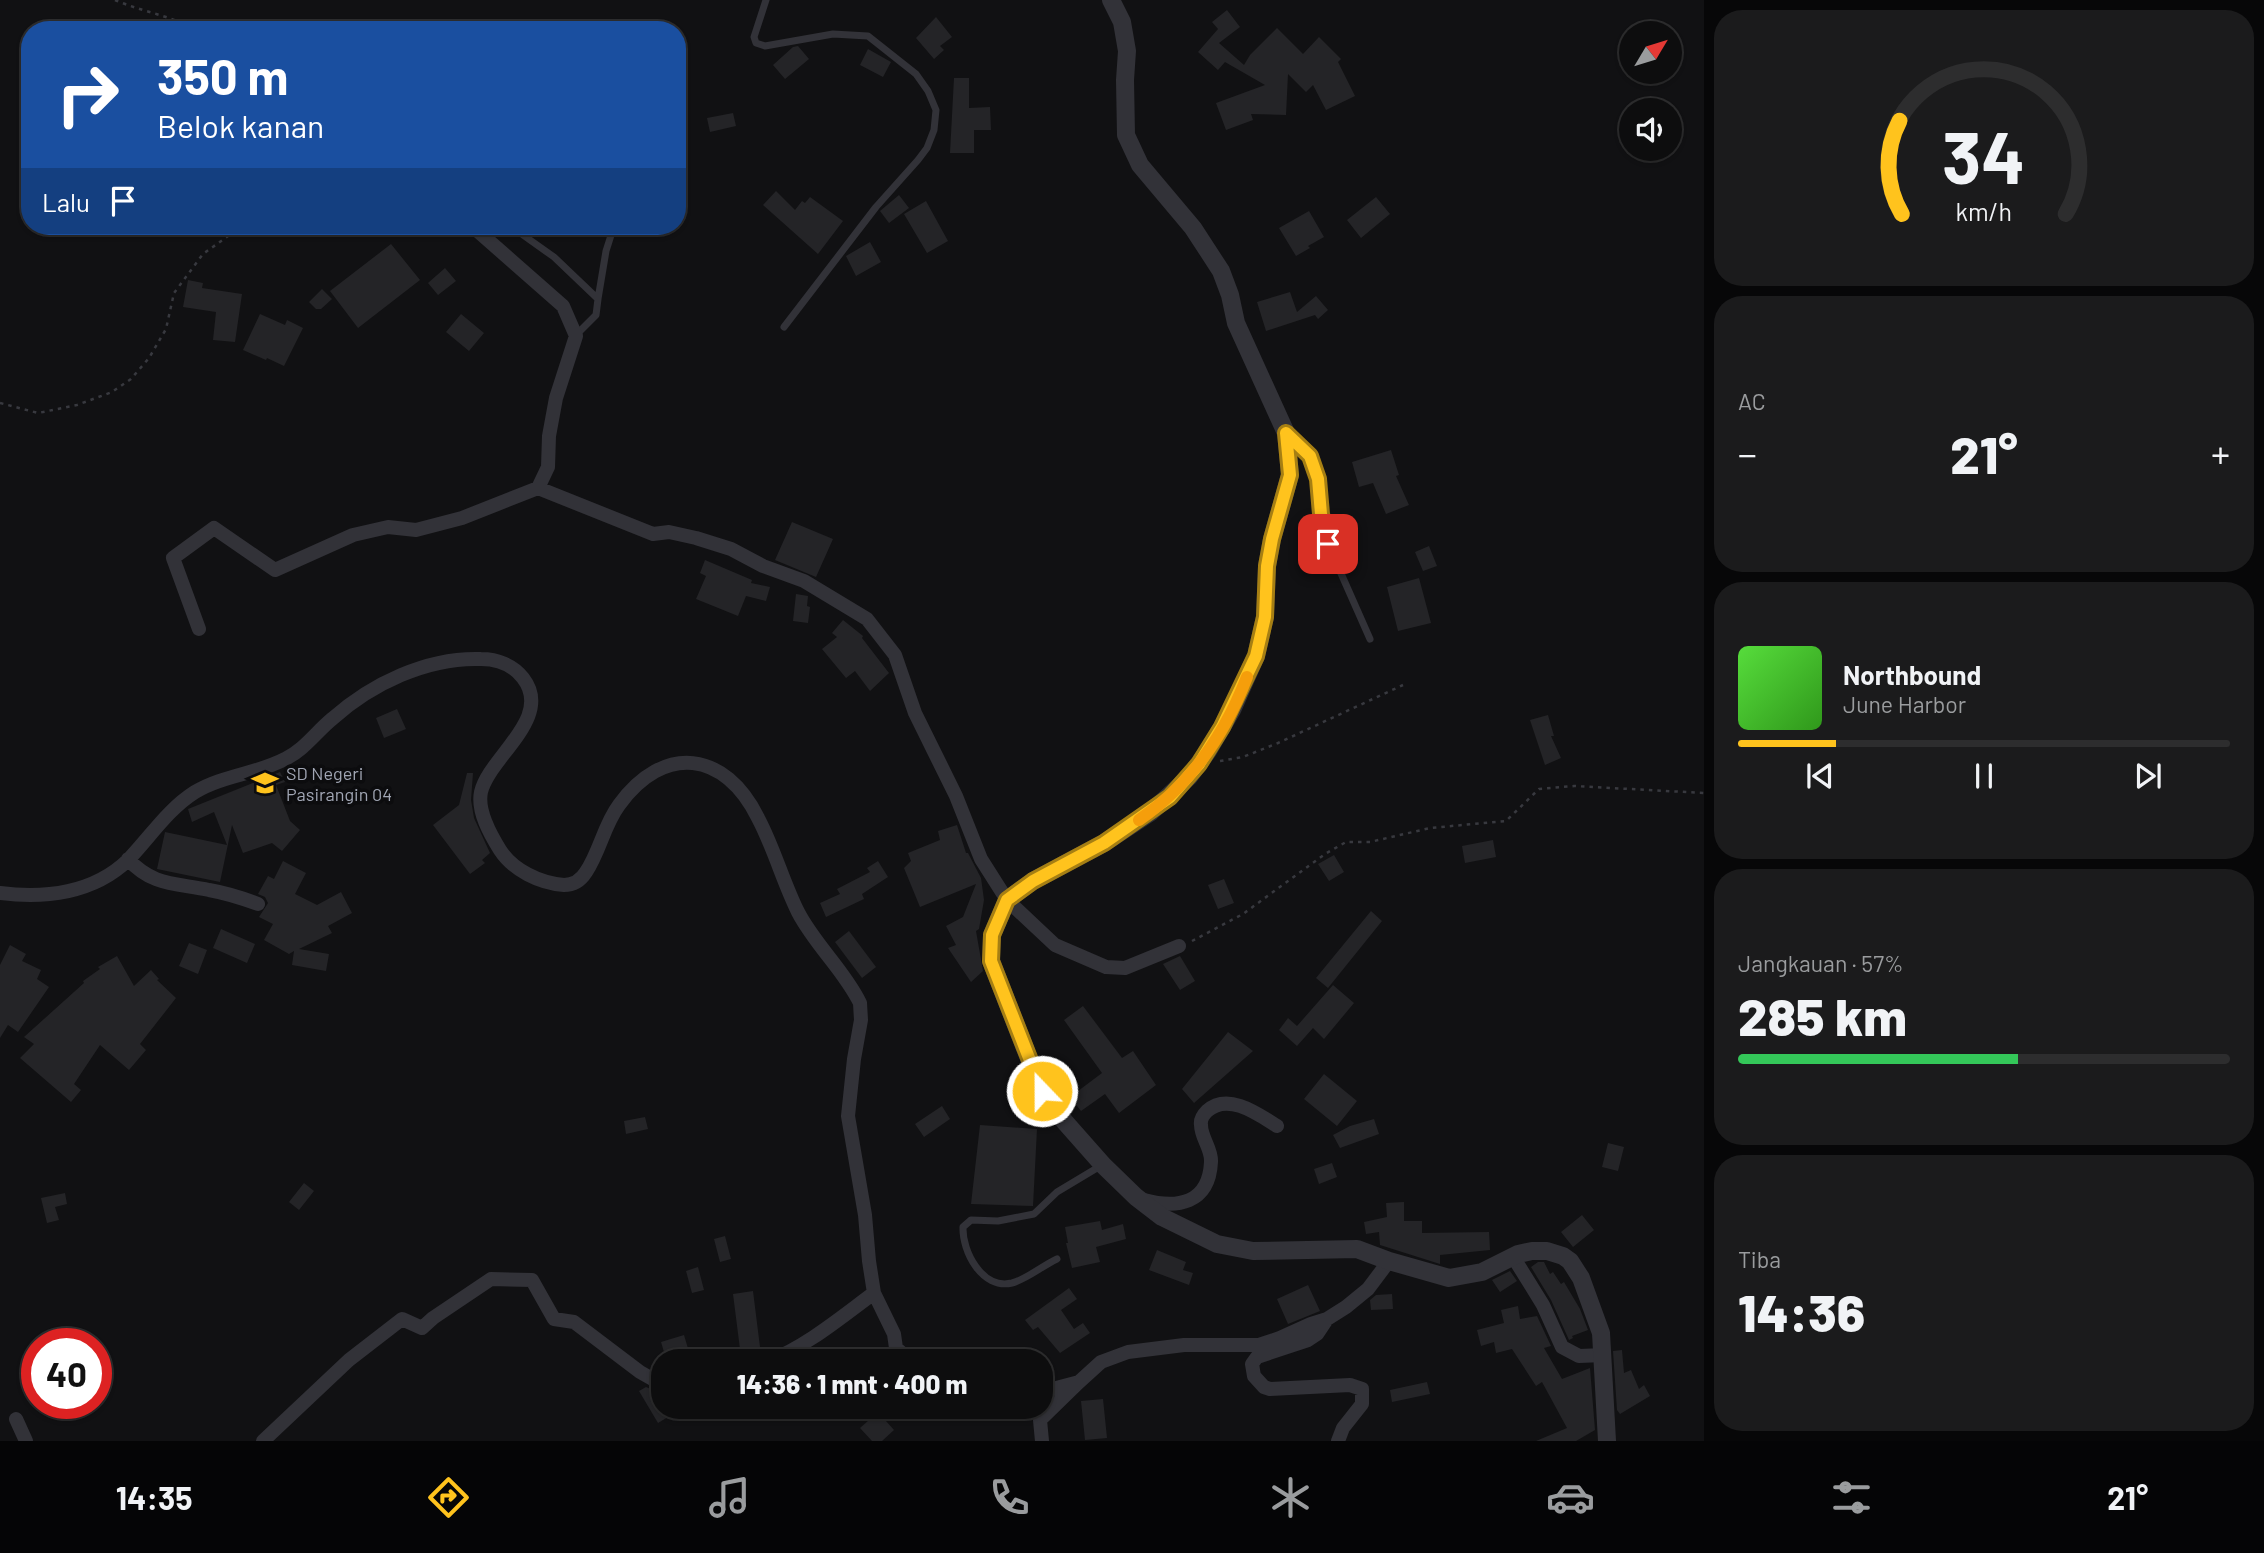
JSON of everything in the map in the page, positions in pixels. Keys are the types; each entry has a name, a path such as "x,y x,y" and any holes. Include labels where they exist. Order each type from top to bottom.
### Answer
{"street":[{"path":"1111,0 1122,22 1127,51 1126,135 1140,165 1193,228 1222,271 1236,323 1286,433 1289,485 1272,539 1267,566 1265,617 1256,656 1232,710 1208,751 1189,777 1151,812 1104,843 1033,881 1007,900 992,935 991,961 1042,1091 1103,1165 1136,1198 1162,1217 1217,1244 1253,1251 1357,1249 1449,1278 1482,1272 1518,1254 1547,1251 1570,1261 1581,1279 1597,1319 1604,1355 1607,1441"},
{"path":"198,629 173,558 214,527 275,570 353,535 388,527 416,530 462,518 538,488 548,467 549,436 556,398 576,336 563,306 482,235"},
{"path":"538,488 653,534 669,532 731,549 763,566 804,582 867,618 895,655 915,713 951,785 981,859 1007,900 1055,945 1106,967 1125,968 1179,946"},
{"path":"0,893 43,895 87,886 111,873 128,859 171,813 195,792 216,782 289,758 358,698 411,672 444,662 481,659 500,662 518,673 531,694 530,709 523,726 486,780 480,795 487,827 508,862 535,877 563,885 580,880 588,870 614,812 629,792 650,774 665,767 691,762 706,765 724,774 739,786 752,806 798,912 860,1003 861,1020 848,1116 874,1293 894,1334 897,1349"},
{"path":"128,859 140,872 152,878 229,894 258,904"},
{"path":"1136,1198 1161,1205 1182,1204 1195,1198 1203,1187 1211,1162 1200,1123 1202,1116 1209,1109 1231,1103 1256,1113 1277,1126"},
{"path":"1518,1254 1517,1264 1543,1305 1562,1347 1579,1356 1604,1355"},
{"path":"1338,1441 1343,1428 1362,1404 1362,1389 1350,1385 1270,1389 1257,1382 1252,1369 1254,1361 1261,1354 1308,1340 1317,1334 1327,1320 1368,1290 1389,1261"},
{"path":"263,1441 349,1360 402,1319 422,1328 491,1279 532,1280 554,1319 574,1322 651,1378"},
{"path":"794,1349 874,1293"},
{"path":"1042,1441 1040,1420 1101,1362 1118,1354 1184,1345 1259,1345 1327,1320"},
{"path":"1053,1389 1079,1382"},
{"path":"16,1419 26,1441"}],"lane":[{"path":"766,0 754,37 756,43 765,46 833,34 868,36 916,74 928,91 936,110 934,130 927,148 876,207 784,327"},
{"path":"523,235 554,257 598,299"},
{"path":"576,336 596,315 611,235"},
{"path":"1286,433 1310,456 1318,479 1321,514 1328,544 1370,639"},
{"path":"1057,1259 1016,1281 1002,1283 986,1276 973,1264 965,1247 963,1227 971,1220 998,1222 1034,1214 1057,1192 1103,1165"}],"path":[{"path":"115,0 136,9 181,21"},
{"path":"0,403 38,413 77,405 112,392 131,379 149,358 166,329 174,293 203,254 229,235"},
{"path":"1208,751 1214,761 1242,757 1403,685"},
{"path":"1179,946 1243,914 1325,854 1346,842 1370,842 1430,828 1507,821 1539,789 1574,786 1704,793"}],"building":[{"path":"1227,10 1240,27 1219,43 1244,65 1250,55 1277,28 1303,54 1319,37 1341,59 1338,62 1355,96 1326,110 1313,85 1306,92 1288,74 1286,115 1251,114 1253,120 1226,130 1216,103 1265,85 1225,62 1218,70 1198,52 1218,29 1212,22"},
{"path":"936,17 952,37 940,46 944,50 934,59 916,38"},
{"path":"798,46 809,59 785,79 773,65 793,47"},
{"path":"868,49 891,62 883,77 860,65"},
{"path":"954,78 969,78 969,108 990,107 991,130 974,130 974,153 950,153"},
{"path":"733,113 736,126 710,132 707,118"},
{"path":"776,191 795,210 802,201 805,203 810,197 843,221 818,254 763,205"},
{"path":"899,195 909,208 889,223 880,211"},
{"path":"1376,197 1390,214 1361,238 1347,220"},
{"path":"926,201 948,241 927,253 904,214"},
{"path":"1309,211 1324,237 1296,256 1279,228"},
{"path":"870,242 881,262 856,276 846,256"},
{"path":"391,244 420,280 358,328 330,291"},
{"path":"445,268 456,281 438,295 428,283"},
{"path":"188,280 203,283 202,288 242,294 235,342 213,340 216,312 183,307"},
{"path":"322,289 332,299 321,309 316,309 309,302"},
{"path":"1290,292 1297,312 1316,296 1328,310 1318,319 1315,315 1266,331 1257,302"},
{"path":"260,314 285,325 287,320 303,328 284,366 243,350"},
{"path":"461,314 484,333 469,351 446,332"},
{"path":"1391,450 1399,475 1396,476 1409,505 1386,514 1373,483 1359,487 1352,462"},
{"path":"792,522 833,539 816,577 775,560"},
{"path":"1429,546 1437,566 1423,571 1415,552"},
{"path":"705,560 752,580 751,583 770,587 766,601 746,596 738,616 696,599 706,576 700,573"},
{"path":"1419,578 1431,623 1398,631 1387,587"},
{"path":"796,594 808,596 808,623 793,621"},
{"path":"843,620 863,636 889,673 870,691 855,671 846,678 822,649 837,637 832,633"},
{"path":"397,709 406,729 384,738 376,718"},
{"path":"1548,715 1554,736 1551,736 1561,758 1545,765 1530,720"},
{"path":"280,772 285,782 276,785 290,821 300,830 282,851 272,843 243,853 232,825 220,882 157,869 165,832 227,845 214,812 192,822 188,809"},
{"path":"467,773 473,773 471,800 474,818 490,853 482,860 485,863 470,874 433,825 459,805"},
{"path":"957,825 966,853 981,878 984,900 979,929 976,931 983,971 971,982 948,948 956,945 946,926 963,917 976,884 920,907 904,868 911,861 908,853 940,840 938,831"},
{"path":"1493,840 1496,857 1465,863 1462,846"},
{"path":"1334,855 1344,872 1329,881 1318,864"},
{"path":"283,861 306,873 295,894 317,905 341,892 352,913 328,926 332,933 299,949 329,954 326,971 292,965 294,951 289,954 264,940 273,924 259,917 268,903 265,897 258,894 268,876 274,879"},
{"path":"878,861 888,877 862,894 864,899 826,917 820,903 840,894 837,889 870,872 867,868"},
{"path":"1224,879 1234,903 1218,909 1208,885"},
{"path":"1371,911 1382,921 1328,988 1316,978"},
{"path":"221,929 255,944 247,963 213,948"},
{"path":"849,931 876,967 862,978 835,942"},
{"path":"189,943 207,950 198,974 179,966"},
{"path":"10,945 26,954 22,961 41,970 37,979 49,987 18,1032 8,1025 0,1038 0,965"},
{"path":"117,956 134,986 151,970 159,979 157,980 176,998 140,1044 146,1050 129,1070 100,1045 74,1084 81,1090 71,1102 20,1058 34,1044 24,1037 84,983 83,981 100,969 98,967"},
{"path":"1180,956 1195,981 1180,990 1163,964"},
{"path":"1333,985 1354,1003 1324,1039 1313,1028 1297,1046 1279,1030 1288,1018 1297,1026"},
{"path":"1083,1006 1122,1058 1133,1051 1156,1085 1119,1113 1105,1094 1081,1111 1070,1097 1102,1073 1064,1020"},
{"path":"1228,1032 1253,1051 1194,1103 1182,1089"},
{"path":"1324,1074 1357,1101 1337,1126 1304,1099"},
{"path":"942,1106 950,1119 924,1137 915,1124"},
{"path":"645,1117 648,1129 626,1134 624,1121"},
{"path":"1374,1119 1379,1134 1340,1148 1333,1135 1350,1126"},
{"path":"980,1125 1037,1129 1033,1206 971,1204"},
{"path":"1608,1143 1624,1147 1618,1171 1602,1167"},
{"path":"1332,1163 1337,1177 1319,1184 1314,1169"},
{"path":"304,1183 314,1191 299,1210 289,1202"},
{"path":"65,1193 67,1204 55,1207 59,1220 47,1223 41,1198"},
{"path":"1404,1202 1404,1221 1422,1221 1422,1233 1489,1232 1490,1250 1440,1255 1440,1264 1380,1245 1379,1232 1366,1234 1364,1222 1387,1217 1386,1203"},
{"path":"1582,1215 1594,1230 1573,1247 1561,1232"},
{"path":"1100,1221 1102,1230 1123,1224 1126,1239 1096,1247 1100,1262 1072,1268 1065,1227"},
{"path":"725,1236 731,1259 720,1262 714,1239"},
{"path":"1157,1250 1186,1262 1183,1270 1193,1273 1189,1285 1149,1270"},
{"path":"1538,1262 1544,1262 1550,1274 1553,1272 1561,1284 1564,1282 1580,1309 1588,1330 1572,1336 1569,1340 1551,1300 1531,1267"},
{"path":"698,1267 704,1290 692,1293 686,1271"},
{"path":"1510,1271 1517,1281 1500,1292 1492,1280"},
{"path":"1308,1285 1320,1311 1288,1324 1277,1299"},
{"path":"1069,1288 1077,1299 1061,1310 1074,1329 1083,1323 1090,1333 1060,1353 1038,1327 1033,1330 1025,1320"},
{"path":"753,1291 760,1349 740,1349 733,1294"},
{"path":"1392,1294 1393,1309 1371,1310 1370,1300 1376,1295"},
{"path":"1518,1306 1520,1319 1537,1316 1551,1346 1544,1348 1562,1379 1590,1368 1595,1430 1576,1441 1536,1441 1567,1428 1542,1382 1536,1386 1512,1349 1496,1353 1494,1342 1481,1346 1477,1330 1504,1323 1501,1310"},
{"path":"684,1335 688,1349 663,1349 661,1342"},
{"path":"1622,1350 1624,1373 1631,1370 1639,1389 1644,1385 1650,1396 1620,1414 1617,1410 1613,1351"},
{"path":"1427,1382 1430,1394 1392,1402 1390,1390"},
{"path":"646,1387 651,1389 651,1411 639,1391"},
{"path":"1103,1399 1107,1438 1085,1440 1081,1401"},
{"path":"870,1419 884,1419 894,1430 882,1441 872,1441 860,1428"}],"slow traffic":[{"path":"1139,820 1170,797 1199,764 1222,727 1247,677"}],"place":[{"name":"SD Negeri Pasirangin 04","path":"265,783"}],"route":[{"path":"1042,1091 991,961 992,935 1001,911 1007,900 1033,881 1104,843 1151,812 1189,777 1208,751 1232,710 1256,656 1265,617 1267,566 1272,539 1289,485 1286,433 1310,456 1318,479 1321,514 1328,544"}]}
